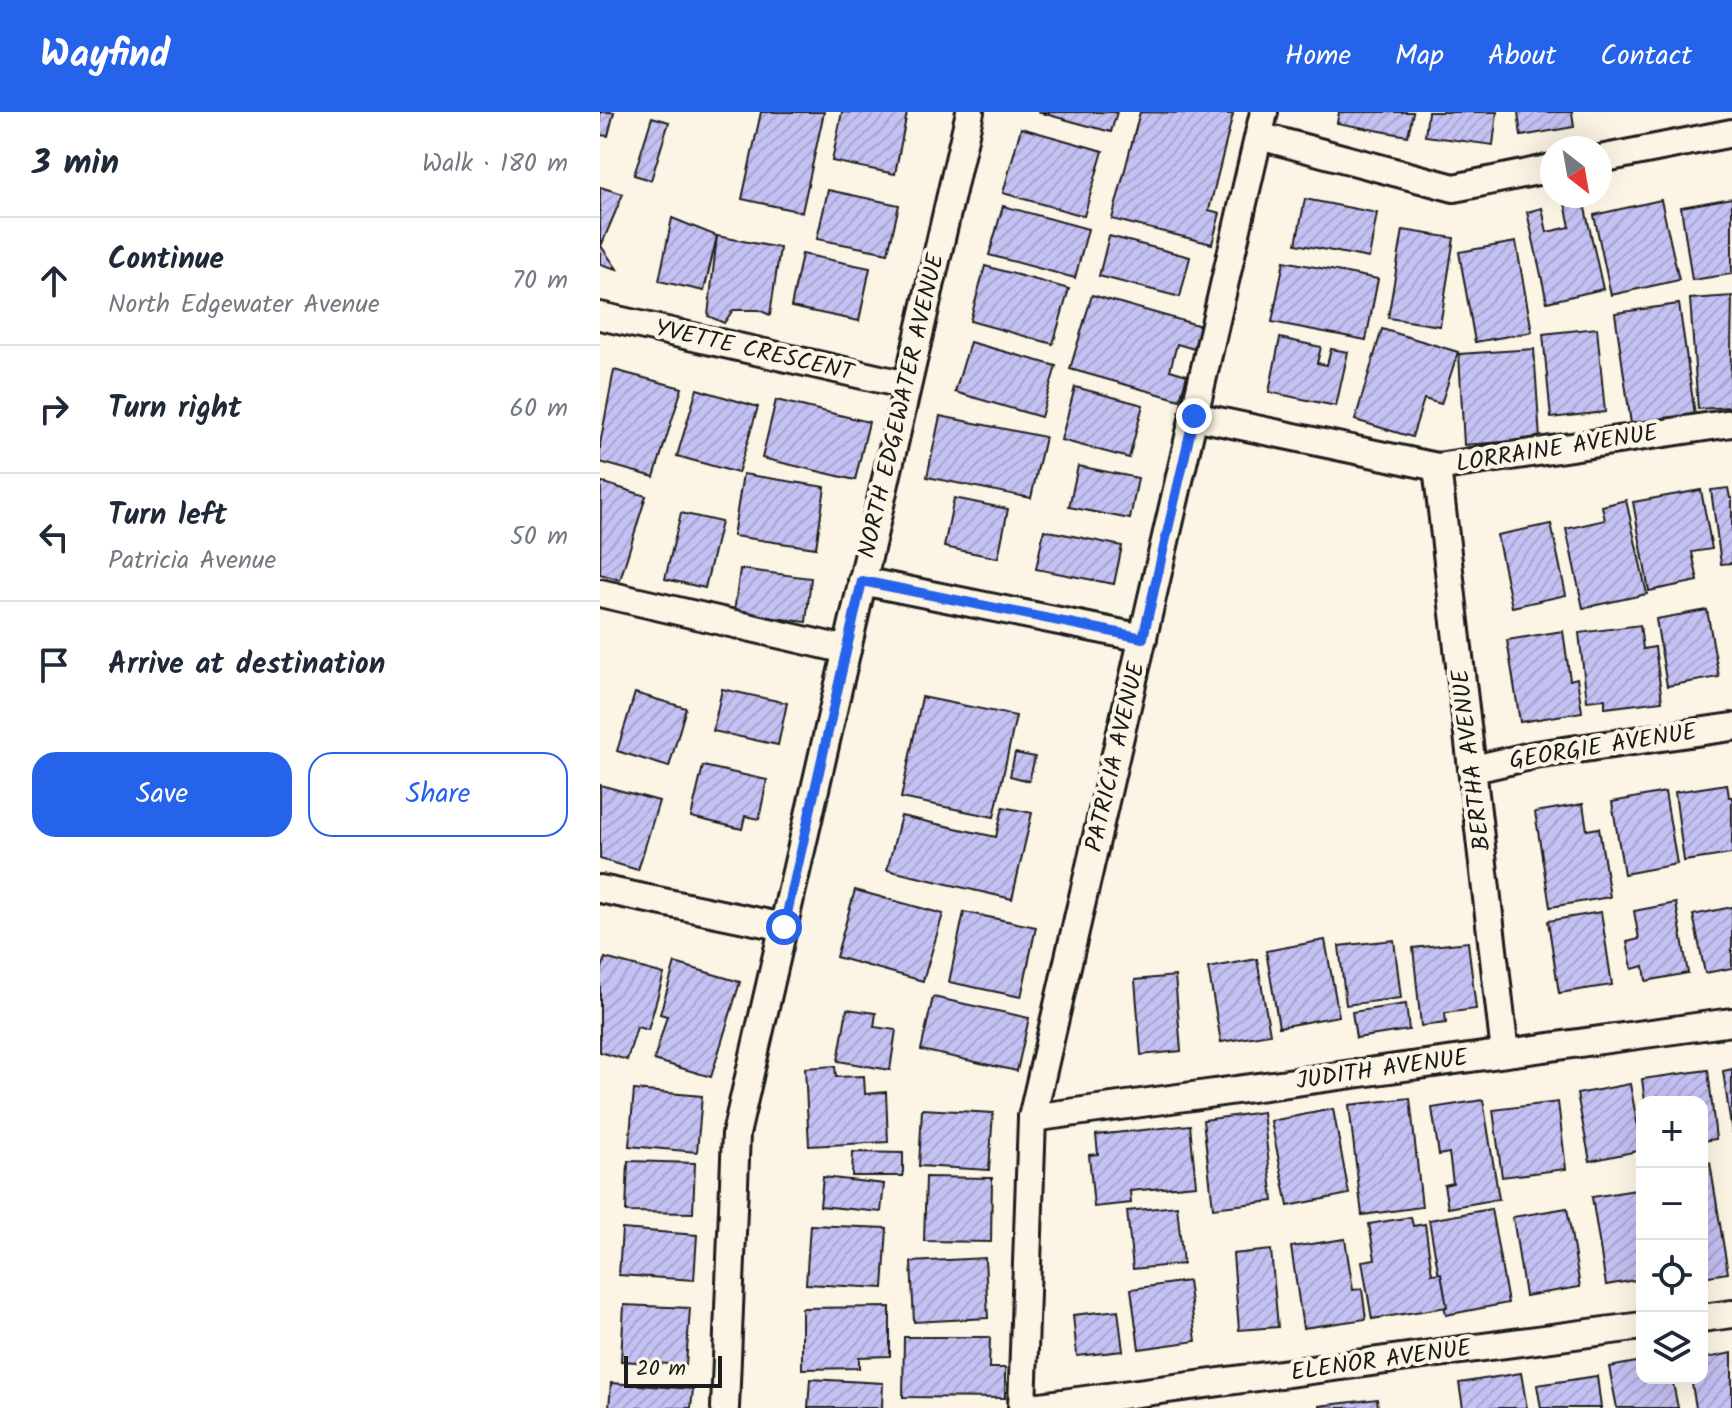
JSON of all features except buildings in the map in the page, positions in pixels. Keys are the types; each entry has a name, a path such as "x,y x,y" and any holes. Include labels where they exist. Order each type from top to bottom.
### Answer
{"street":[{"name":"NORTH EDGEWATER AVENUE","path":"725,1408 736,1134 907,385 963,113"},
{"path":"1261,124 1454,188 1540,170"},
{"name":"PATRICIA AVENUE","path":"1024,1408 1032,1118 1261,124"},
{"path":"1612,157 1732,133"},
{"name":"YVETTE CRESCENT","path":"600,316 907,385"},
{"name":"LORRAINE AVENUE","path":"1194,416 1437,467 1732,423"},
{"name":"BERTHA AVENUE","path":"1437,467 1505,1053"},
{"path":"862,581 1143,638"},
{"path":"600,593 847,650"},
{"name":"GEORGIE AVENUE","path":"1474,769 1535,755 1732,727"},
{"path":"600,889 784,927"},
{"name":"JUDITH AVENUE","path":"1032,1118 1732,1022"},
{"path":"1708,1317 1732,1314"},
{"name":"ELENOR AVENUE","path":"1024,1408 1636,1327"}],"route":[{"path":"784,927 862,581 1143,638 1194,416"}]}
